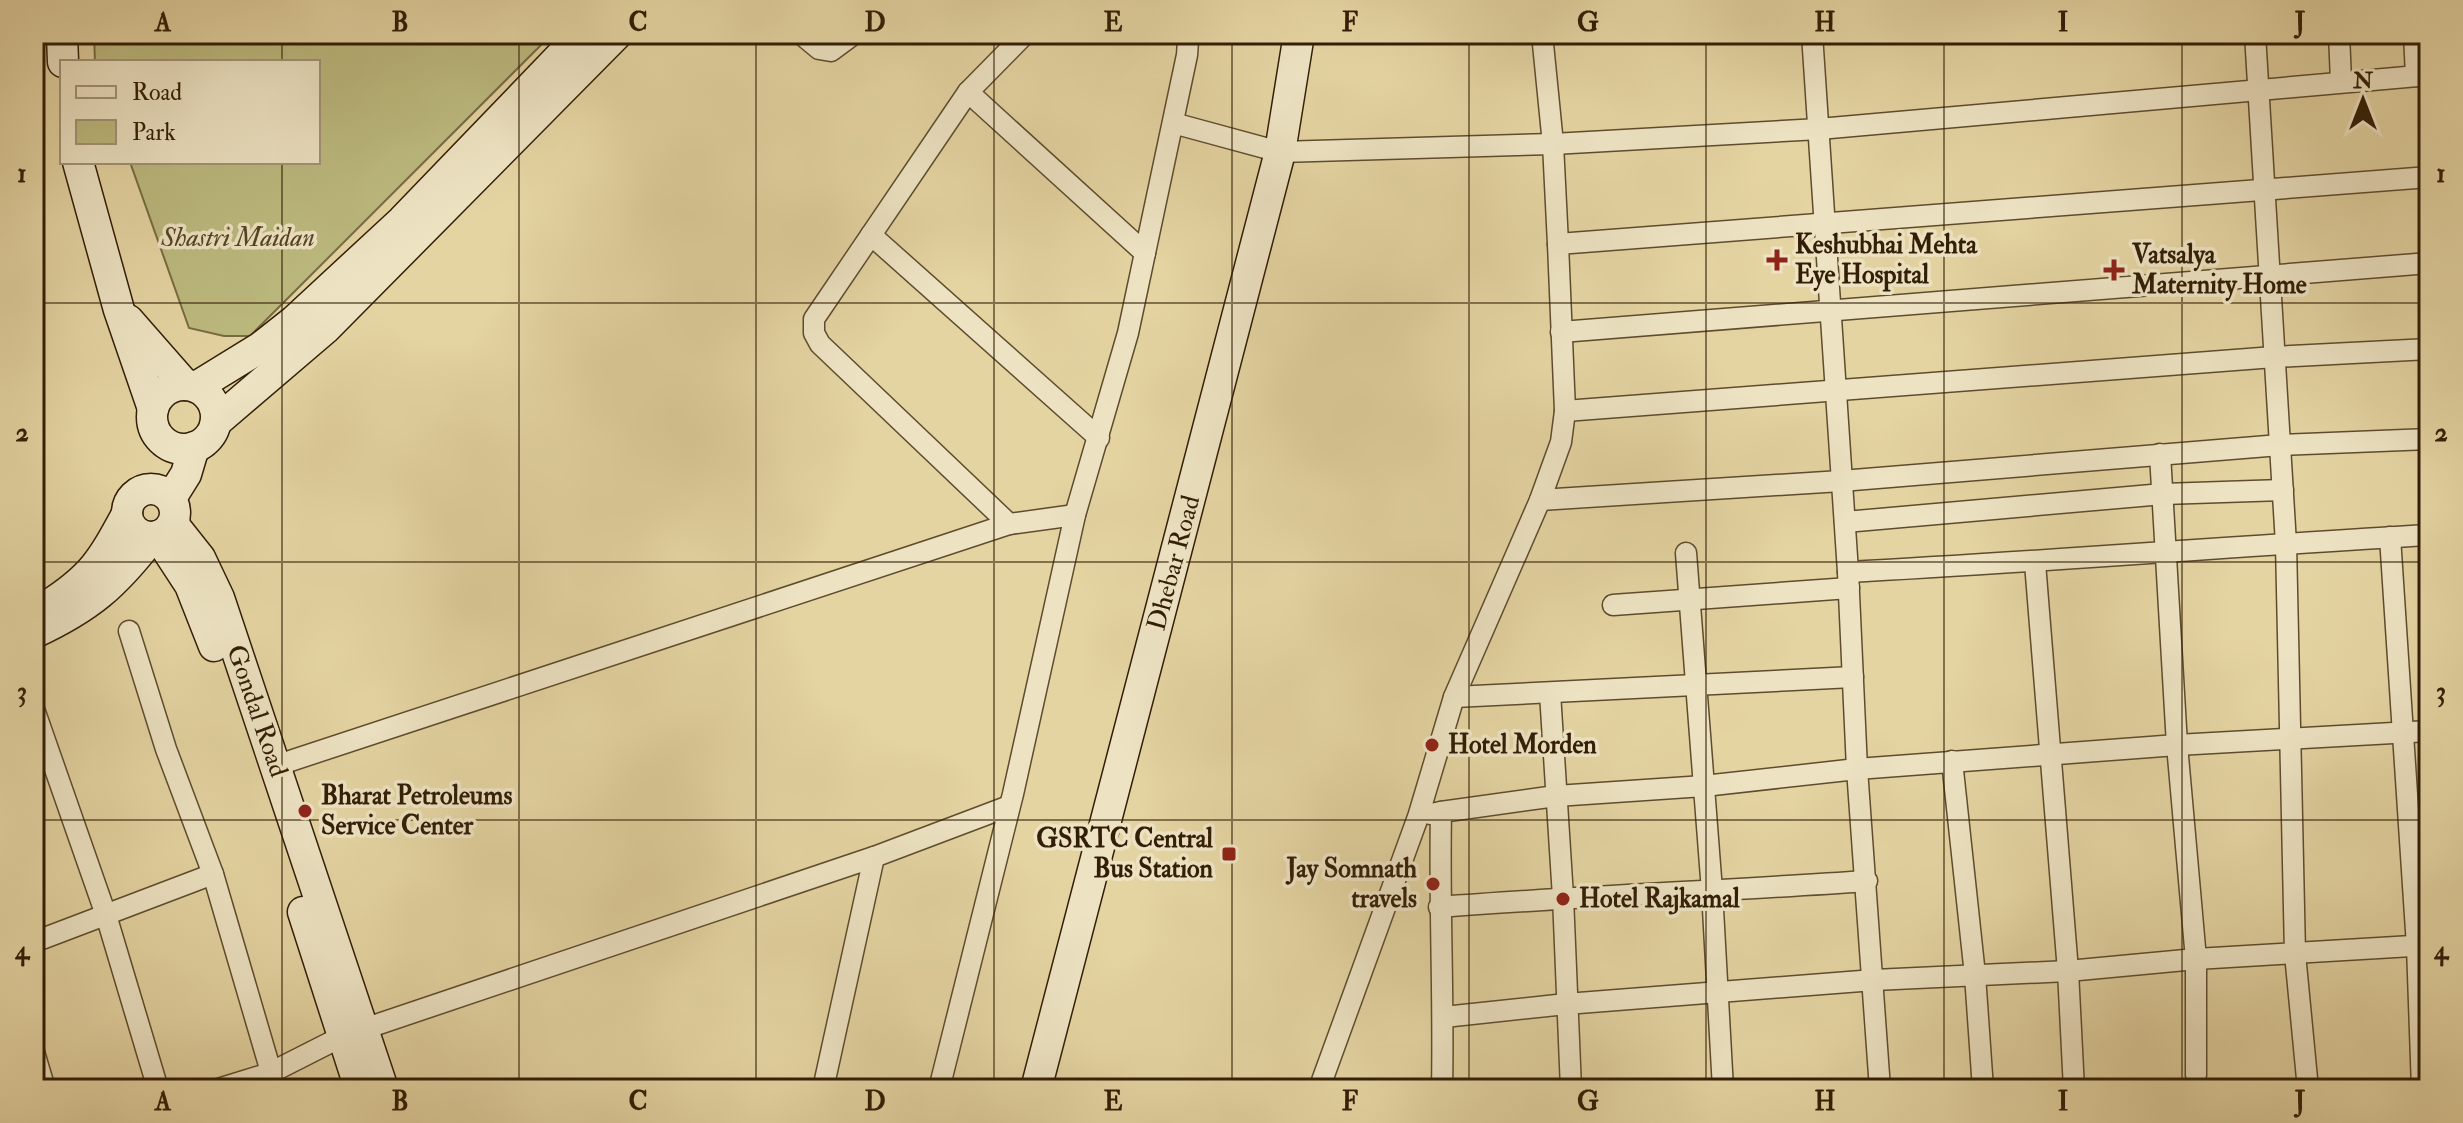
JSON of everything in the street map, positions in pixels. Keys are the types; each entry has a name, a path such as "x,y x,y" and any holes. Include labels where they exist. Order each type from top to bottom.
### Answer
{"main road":[{"path":"62,34 63,60"},
{"path":"161,517 152,471 156,423 165,391 191,386 261,347 294,321 402,221 582,34"},
{"path":"79,164 119,310 156,423 175,448 194,447 208,438 216,422 326,328 617,34"},
{"name":"Dhebar Road","path":"1036,1089 1280,152 1299,34"},
{"path":"119,310 191,386 212,401 216,422"},
{"path":"34,633 87,606 114,584 161,517 186,474 194,447"},
{"path":"34,612 77,587 102,560 127,514 132,527 145,536 161,517"},
{"name":"Gondal Road","path":"161,517 200,558 211,580 275,766 354,1033 360,1089"},
{"name":"Gondal Road","path":"161,517 204,618 354,1033 383,1089"}],"street":[{"path":"801,34 819,49 831,51 854,34"},
{"path":"1009,524 820,344 814,333 814,319 968,92 1025,34"},
{"path":"939,1089 1009,806 1075,515 1128,333 1187,55 1185,34"},
{"path":"1319,1089 1418,817 1454,697 1558,453 1565,411 1553,144 1542,34"},
{"path":"1812,34 1827,222 1857,769 1880,1089"},
{"path":"2255,34 2286,544 2295,954 2308,1089"},
{"path":"2339,34 2341,81"},
{"path":"1173,123 1280,152 1553,144 1819,129 2258,88 2423,76 2414,34"},
{"path":"968,92 1145,253"},
{"path":"1558,244 2429,177"},
{"path":"871,235 1099,438"},
{"path":"1561,332 2429,263"},
{"path":"1565,411 1837,388 2429,349"},
{"path":"1540,500 1841,481 2280,445 2429,439"},
{"path":"2160,454 2177,745 2196,959 2196,1075"},
{"path":"1845,522 2163,494 2283,490"},
{"path":"275,766 1009,524 1075,515"},
{"path":"1613,605 2167,551 2429,535"},
{"path":"2390,537 2403,732 2423,946 2422,1089"},
{"path":"1686,553 1712,891 1723,1089"},
{"path":"2035,563 2068,971 2074,1089"},
{"path":"129,631 166,749 213,874 273,1081"},
{"path":"1454,697 1853,677"},
{"path":"1550,693 1571,1089"},
{"path":"34,709 106,915 158,1089"},
{"path":"1418,817 1556,796 1704,786 1857,769 2177,745 2429,731"},
{"path":"1952,761 1975,975 1983,1089"},
{"path":"218,1089 273,1081 354,1033 874,857 1009,806"},
{"path":"1441,812 1442,1089"},
{"path":"824,1089 874,857"},
{"path":"34,942 213,874"},
{"path":"1439,907 1563,897 1867,881"},
{"path":"1444,1017 1566,1004 1874,980 2068,971 2196,959 2423,946"},
{"path":"34,1052 45,1089"}],"green space":[{"name":"Shastri Maidan","path":"94,34 552,34 250,336 224,336 189,328 131,164 320,164 320,60 95,60"}],"place":[{"name":"Keshubhai Mehta Eye Hospital","path":"1777,260"},
{"name":"Vatsalya Maternity Home","path":"2114,270"},
{"name":"Hotel Morden","path":"1432,745"},
{"name":"Bharat Petroleums Service Center","path":"305,811"},
{"name":"GSRTC Central Bus Station","path":"1229,854"},
{"name":"Jay Somnath travels","path":"1433,884"},
{"name":"Hotel Rajkamal","path":"1563,899"}]}
